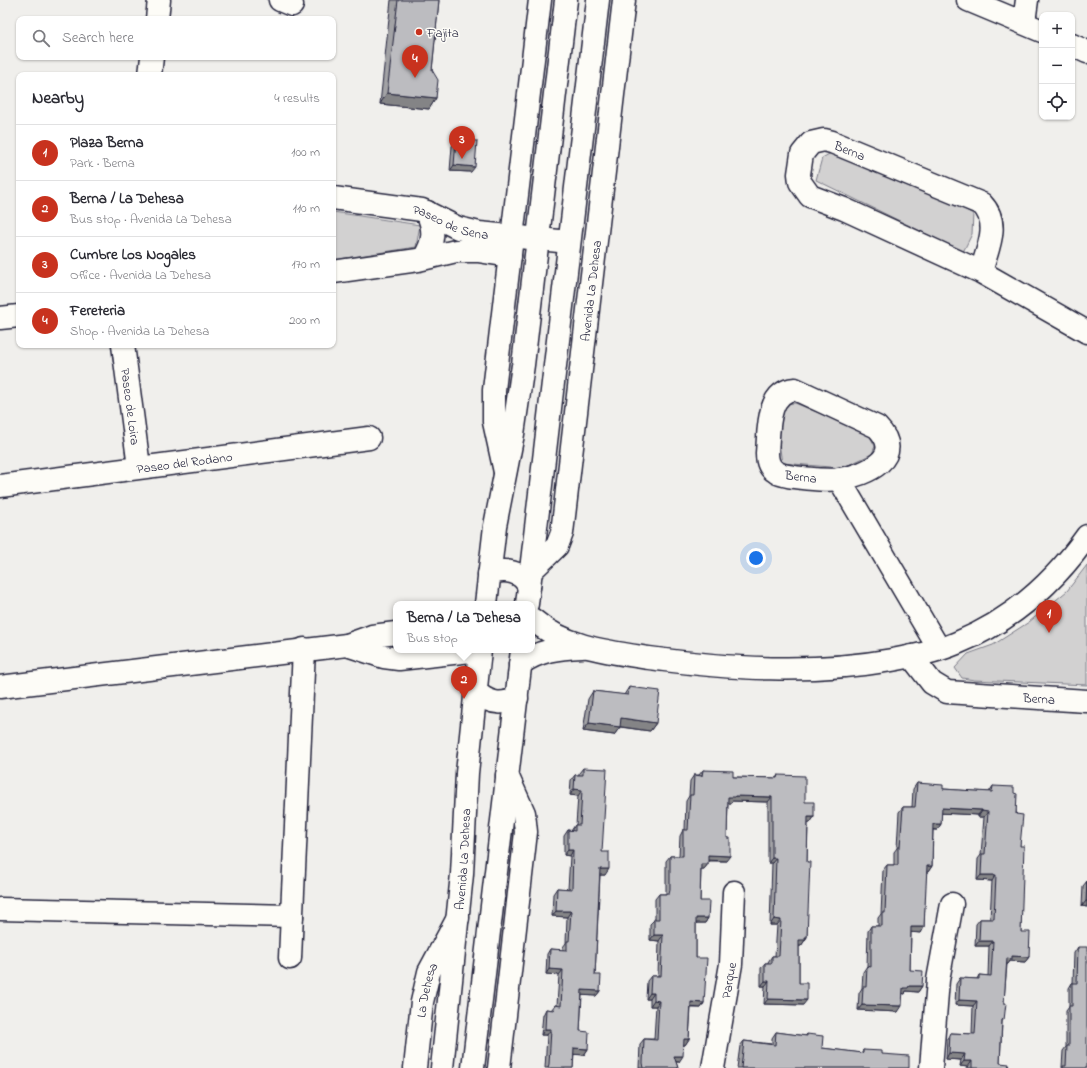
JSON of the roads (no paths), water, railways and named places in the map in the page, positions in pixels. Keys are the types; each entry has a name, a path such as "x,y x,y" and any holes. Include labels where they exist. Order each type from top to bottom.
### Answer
{"street":[{"path":"157,16 159,0"},
{"path":"505,472 497,443 493,406 540,0"},
{"path":"486,601 495,526 523,365 566,0"},
{"name":"Avenida La Dehesa","path":"529,587 598,0"},
{"name":"Avenida La Dehesa","path":"529,587 557,546 562,533 624,0"},
{"path":"968,0 1033,26"},
{"path":"1027,0 1033,26"},
{"path":"1075,46 1087,52"},
{"path":"150,72 152,60"},
{"name":"Berna","path":"980,272 993,230 991,216 982,204 832,142 817,141 805,148 802,154 799,174 800,182 810,196 980,272 1087,332"},
{"name":"Paseo de Sena","path":"336,198 411,208 427,212 467,231 512,246"},
{"path":"424,258 433,237 431,222 427,212"},
{"name":"Paseo de Sena","path":"336,272 461,251 512,246 538,238 569,242"},
{"path":"0,318 16,316"},
{"name":"Paseo de Loira","path":"123,348 139,467"},
{"name":"Berna","path":"788,390 802,391 872,423 885,437 887,450 882,461 873,468 839,479 781,474 770,467 767,454 772,412 776,398 782,392 788,390"},
{"name":"Paseo del Rodano","path":"0,486 369,438"},
{"path":"839,479 939,649"},
{"path":"535,621 547,630 589,647 664,660 768,669 839,667 911,656 939,649 978,634 1016,610 1055,577 1087,536"},
{"path":"489,574 501,570 515,572 523,577 529,587"},
{"path":"0,687 347,645 368,637 393,633"},
{"path":"347,645 384,657 399,659 453,653"},
{"path":"473,1068 521,657 529,658 547,650 589,647"},
{"path":"290,958 304,649"},
{"name":"Avenida La Dehesa","path":"442,1068 462,874 466,780 480,653"},
{"name":"Berna","path":"911,656 932,683 947,692 1087,701"},
{"path":"475,691 490,701 499,703 508,702 517,698"},
{"path":"499,1068 526,832 524,813 507,775"},
{"name":"Parque","path":"713,1068 731,964 734,892"},
{"path":"931,1068 938,980 952,904"},
{"path":"0,909 292,916"},
{"name":"La Dehesa","path":"415,1068 422,1002 429,972 458,918"}],"place":[{"name":"Fajita","path":"419,32"},
{"name":"Fereteria","path":"415,78"},
{"name":"Cumbre Los Nogales","path":"462,159"},
{"name":"Plaza Berna","path":"1049,633"},
{"name":"Berna / La Dehesa","path":"464,699"}]}
